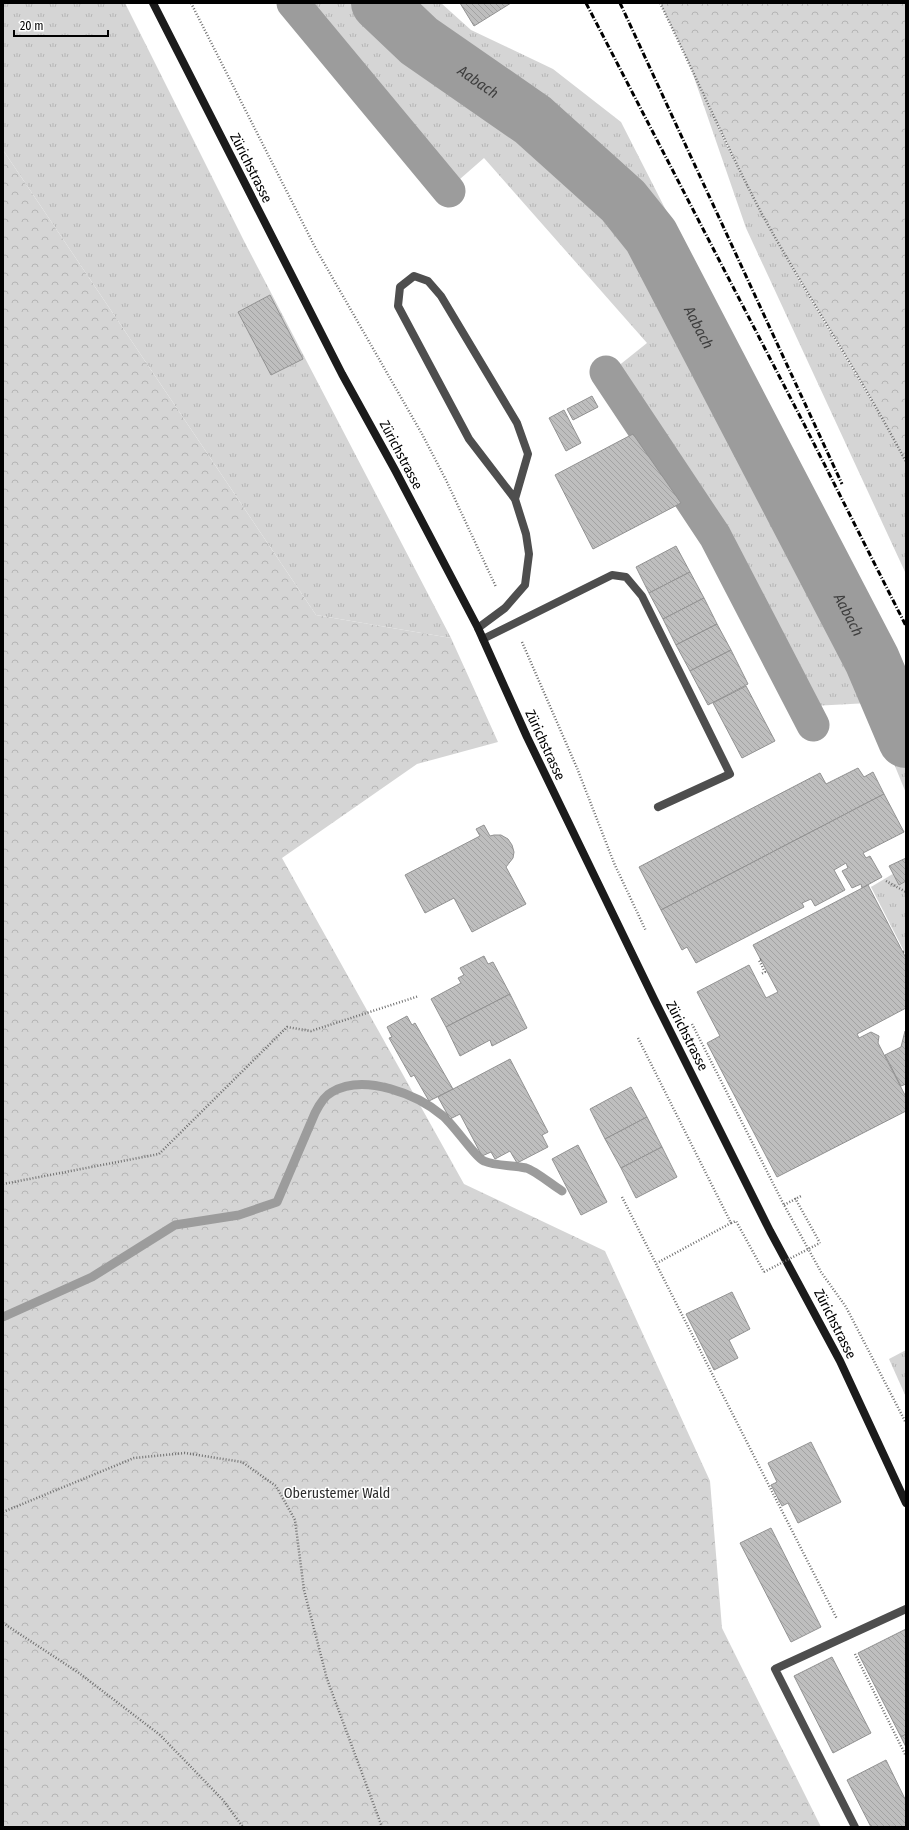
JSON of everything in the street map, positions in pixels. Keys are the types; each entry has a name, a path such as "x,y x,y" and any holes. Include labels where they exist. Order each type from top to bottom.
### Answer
{"main road":[{"name":"Zürichstrasse","path":"153,3 342,374 395,470 478,628 527,738 654,999 770,1231 840,1361 906,1503"}],"lane":[{"path":"478,628 505,608 525,585 529,554 526,534 515,499 469,439 398,306 400,287 414,276 428,281 441,296 517,423 528,454 515,499"},
{"path":"483,639 612,575 626,577 642,596 730,774 658,808"},
{"path":"855,1827 775,1669 906,1609"}],"path":[{"path":"191,3 316,249 443,474 505,608"},
{"path":"660,3 726,144 763,214 799,280 892,435 906,462"},
{"path":"513,623 577,768 614,863 647,933"},
{"path":"886,881 906,892"},
{"path":"761,960 759,960 765,972 761,974"},
{"path":"3,1184 159,1154 287,1027 311,1031 419,996"},
{"path":"688,1017 784,1204 821,1272 846,1306 906,1423"},
{"path":"638,1038 730,1224"},
{"path":"784,1204 801,1196"},
{"path":"622,1197 657,1263 906,1756"},
{"path":"657,1263 736,1221 764,1272 820,1243 795,1198"},
{"path":"3,1512 134,1458 185,1453 242,1462 276,1486 295,1520 304,1590 327,1679 382,1827"},
{"path":"3,1623 79,1672 160,1735 223,1800 243,1827"}],"green space":[{"path":"3,3 125,3 244,241 451,638 316,615 3,150"},
{"path":"283,3 441,3 471,30 553,69 621,122 882,634 906,687 906,793 869,703 794,707 700,521 602,379 647,343 484,158 444,193"},
{"path":"660,3 906,3 906,462 872,400 763,216 736,163"},
{"path":"687,57 726,144 763,214 799,280 892,435 906,462 906,574 746,228"},
{"name":"Oberustemer Wald","path":"3,150 316,615 451,638 498,742 417,764 282,858 464,1184 605,1251 710,1481 722,1628 821,1827 3,1827"},
{"path":"906,866 906,955 871,887"},
{"path":"906,1350 906,1397 889,1359"}],"building":[{"path":"460,3 511,3 474,26"},
{"path":"270,295 303,359 271,375 238,312"},
{"path":"592,396 598,407 573,420 567,409"},
{"path":"564,410 581,443 566,451 549,418"},
{"path":"633,434 681,503 593,549 555,475"},
{"path":"676,546 690,572 649,593 636,567"},
{"path":"690,572 704,598 663,619 649,593"},
{"path":"704,598 717,624 676,645 663,619"},
{"path":"717,624 731,650 690,671 676,645"},
{"path":"731,650 748,684 708,705 690,671"},
{"path":"746,686 775,741 742,758 713,703"},
{"path":"858,768 864,777 873,772 884,794 661,910 639,867 820,773 826,784"},
{"path":"884,794 904,832 863,853 866,858 870,856 882,877 862,888 861,884 852,888 842,871 848,868 846,863 834,870 845,890 815,906 811,899 802,903 804,907 696,963 687,947 682,950 661,910"},
{"path":"484,825 490,836 501,835 508,839 512,845 514,852 513,858 506,867 526,904 472,932 454,898 425,913 405,875 480,836 476,829"},
{"path":"906,858 906,881 899,885 889,866"},
{"path":"868,885 906,958 906,1008 857,1034 859,1038 871,1032 879,1036 878,1043 906,1097 906,1111 777,1177 707,1043 720,1036 697,992 749,965 766,998 778,992 753,945"},
{"path":"484,956 488,964 493,962 510,994 446,1027 431,999 461,983 458,978 464,975 460,968"},
{"path":"510,994 527,1028 492,1046 490,1040 460,1056 446,1027"},
{"path":"407,1016 412,1025 415,1023 453,1089 429,1101 414,1075 411,1077 389,1038 392,1037 387,1027"},
{"path":"905,1031 906,1084 901,1086 885,1055 901,1047"},
{"path":"510,1059 548,1132 542,1135 548,1147 517,1163 510,1151 495,1159 491,1152 482,1156 460,1114 450,1119 438,1097"},
{"path":"631,1087 647,1117 605,1139 590,1109"},
{"path":"647,1117 662,1147 621,1168 605,1139"},
{"path":"578,1145 607,1202 581,1215 552,1159"},
{"path":"662,1147 677,1177 636,1198 621,1168"},
{"path":"732,1292 750,1329 729,1340 738,1358 714,1370 686,1314"},
{"path":"811,1442 841,1502 798,1523 788,1503 782,1506 771,1485 777,1482 768,1463"},
{"path":"771,1528 821,1627 791,1642 740,1543"},
{"path":"906,1629 906,1734 901,1737 858,1653"},
{"path":"832,1657 871,1733 833,1753 794,1676"},
{"path":"906,1734 906,1747 901,1737"},
{"path":"886,1760 906,1801 906,1827 871,1827 847,1780"}],"waterway":[{"path":"293,3 449,191"},
{"name":"Aabach","path":"379,3 419,41 533,120 623,201 651,236 872,660 906,740"},
{"path":"606,372 715,536 813,725"},
{"path":"3,1317 92,1277 175,1225 239,1215 277,1202 318,1107 324,1098 329,1094 345,1087 374,1085 390,1089 419,1100 443,1116 480,1159 493,1164 526,1168 562,1191"}],"railway":[{"path":"586,3 804,424 906,626"},
{"path":"620,3 842,484"}]}
